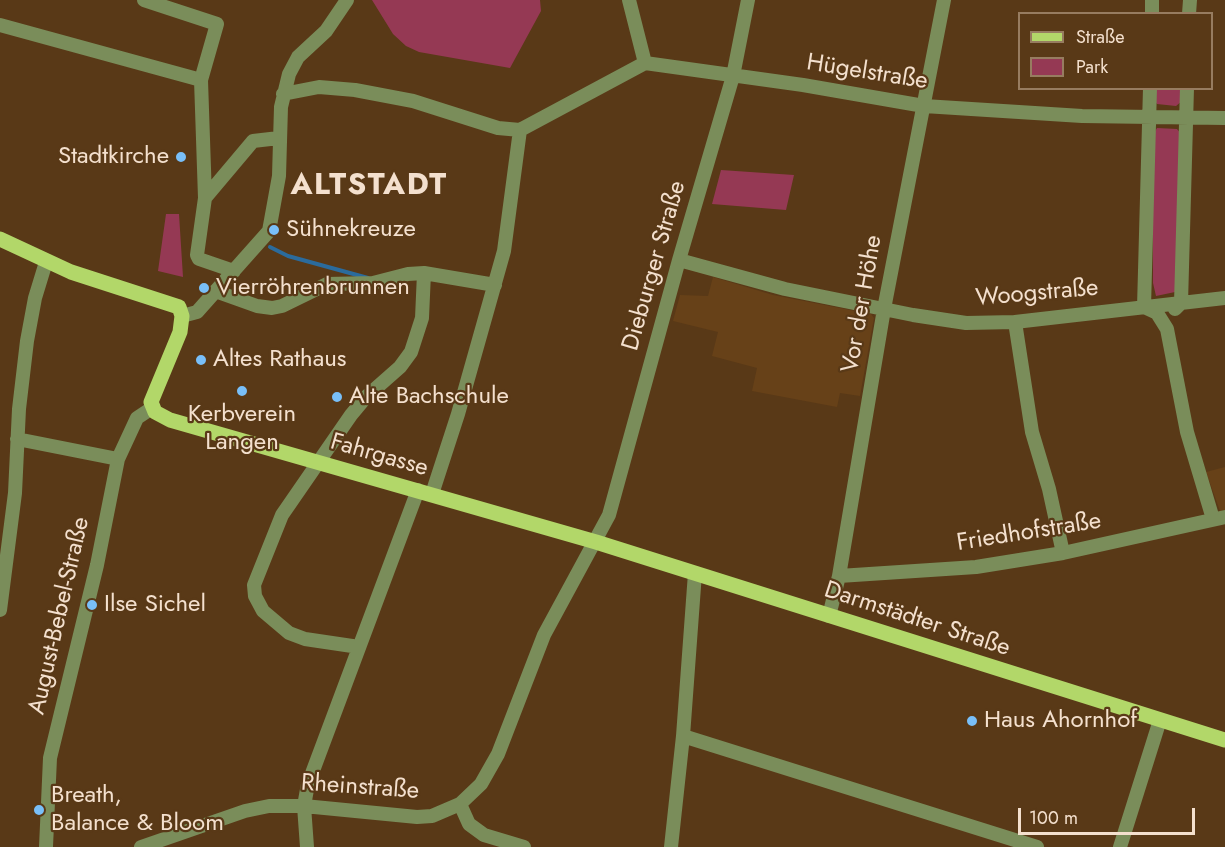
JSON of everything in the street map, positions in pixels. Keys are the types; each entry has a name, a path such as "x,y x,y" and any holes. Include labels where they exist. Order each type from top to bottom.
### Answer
{"main road":[{"path":"0,239 46,262 99,282 174,304 180,308 182,319 175,346 153,395 152,408"},
{"name":"Fahrgasse","path":"152,408 161,416 182,424 596,542"},
{"name":"Darmstädter Straße","path":"596,542 1225,740"}],"street":[{"path":"144,0 217,24 201,81 206,166 205,198 197,255 200,259 234,271"},
{"path":"182,319 197,312 262,241 271,225 279,176 274,138 283,94 298,57 326,31 347,0"},
{"path":"283,94 319,87 355,90 413,101 498,128 520,130 645,63 628,0"},
{"name":"Dieburger Straße","path":"596,542 614,500 679,260 733,76 748,0"},
{"name":"Vor der Höhe","path":"829,616 839,576 884,309 944,0"},
{"path":"0,25 201,81"},
{"name":"Hügelstraße","path":"645,63 803,84 924,106 1149,118 1225,118"},
{"path":"1150,90 1144,307 1157,313 1167,329 1187,432 1219,518"},
{"path":"1167,329 1173,310 1181,303 1187,90"},
{"path":"307,847 304,806 308,784 359,647 425,492 495,285 508,230 520,130"},
{"path":"205,198 253,141 274,138"},
{"name":"Woogstraße","path":"679,260 785,289 954,322 1015,322 1225,298"},
{"path":"0,610 15,493 17,439 30,320 46,262"},
{"path":"215,291 257,306 272,308 282,306 327,284 374,283 408,274 424,273 495,285"},
{"path":"359,647 296,636 263,611 255,596 254,585 279,521 342,427 364,399 407,359 416,342 422,318 424,273"},
{"path":"1015,322 1032,432 1049,489 1063,553"},
{"name":"August-Bebel-Straße","path":"46,847 50,758 97,565 118,459 137,418 152,408"},
{"path":"17,439 118,459"},
{"name":"Friedhofstraße","path":"839,576 976,567 1063,553 1219,518"},
{"name":"Rheinstraße","path":"141,847 259,807 304,806 425,817 439,814 460,804 472,795 489,772 543,635 596,542"},
{"path":"671,847 683,736 695,573"},
{"path":"1120,847 1160,720"},
{"path":"683,736 1037,847"},
{"path":"460,804 469,824 482,841 524,847"}],"shaded area":[{"path":"713,277 773,295 871,314 874,318 860,396 840,393 837,407 752,391 757,368 712,356 718,332 673,321 680,295 708,296"},
{"path":"1225,467 1225,510 1220,511 1206,472"}],"green space":[{"path":"372,0 540,0 541,11 510,68 419,52 406,46 393,34"},
{"path":"1154,90 1182,90 1182,101 1176,106 1157,104 1154,100"},
{"path":"1157,128 1177,129 1181,134 1175,292 1156,296 1153,283 1153,135"},
{"path":"721,170 794,175 786,210 712,204"},
{"path":"166,214 179,214 183,277 158,271"}],"waterway":[{"path":"270,247 288,256 368,278"}],"place":[{"name":"Stadtkirche","path":"181,157"},
{"name":"Sühnekreuze","path":"274,230"},
{"name":"Vierröhrenbrunnen","path":"204,288"},
{"name":"Altes Rathaus","path":"201,360"},
{"name":"Kerbverein Langen","path":"242,391"},
{"name":"Alte Bachschule","path":"337,397"},
{"name":"Ilse Sichel","path":"92,605"},
{"name":"Haus Ahornhof","path":"972,721"},
{"name":"Breath, Balance & Bloom","path":"39,810"}],"district":[{"name":"ALTSTADT","path":"369,187"}]}
